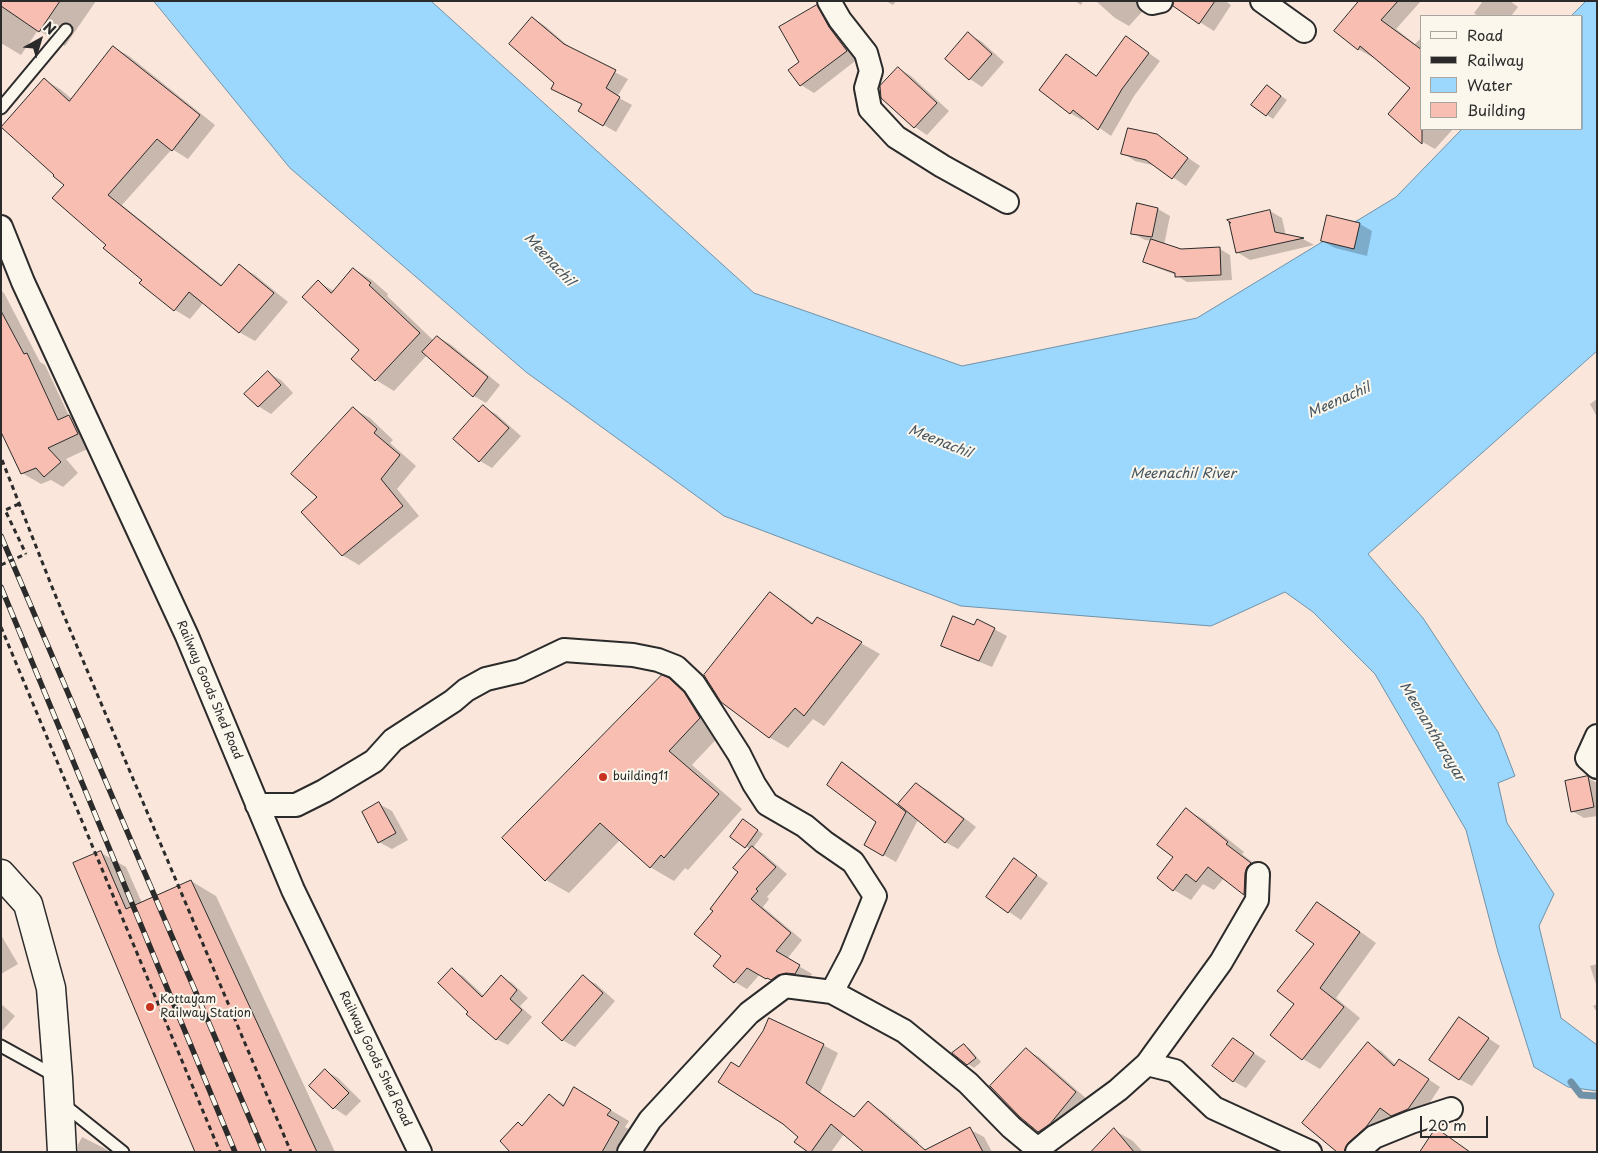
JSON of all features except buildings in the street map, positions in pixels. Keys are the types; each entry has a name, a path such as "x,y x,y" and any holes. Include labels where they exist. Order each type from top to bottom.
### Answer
{"main road":[{"path":"1,874 28,904 51,988 62,1152"}],"street":[{"path":"829,1 840,20 866,52 871,72 866,88 870,109 896,138 1006,202"},
{"path":"1149,1 1152,3 1160,1"},
{"path":"1262,1 1304,31"},
{"name":"Railway Goods Shed Road","path":"1,227 23,282 187,636 293,890 420,1152"},
{"path":"257,805 296,805 324,791 374,761 393,740 466,690 486,679 520,670 564,650 633,655 658,660 676,668 694,684 739,754 754,784 767,804 804,826 853,862 874,896 851,956 832,992"},
{"path":"1597,736 1587,758 1597,767"},
{"path":"629,1152 650,1120 749,1013 785,986 832,992 904,1030 968,1083 1036,1150 1118,1090 1147,1064 1221,962 1257,900 1258,874"},
{"path":"1147,1064 1176,1071 1214,1108 1310,1152"},
{"path":"1357,1152 1374,1137 1451,1109"}],"lane":[{"path":"1,108 66,30"},
{"path":"1,1046 59,1090 123,1152"}],"path":[{"path":"2,460 54,592 291,1152"},
{"path":"1,565 26,554 5,510 20,504"},
{"path":"1,627 220,1152"}],"water":[{"name":"Meenachil River","path":"154,1 431,1 754,293 962,366 1197,318 1396,197 1461,130 1583,130 1583,15 1572,15 1586,1 1597,1 1597,351 1368,554 1423,618 1498,732 1515,776 1498,783 1507,823 1554,894 1539,926 1561,1018 1597,1045 1597,1091 1568,1087 1534,1067 1498,952 1466,830 1375,674 1313,612 1285,592 1211,626 961,606 724,516 526,372 290,168"}],"waterway":[{"name":"Meenantharayar","path":"1571,1082 1581,1095 1597,1096"}],"railway":[{"path":"1,536 264,1152"},
{"path":"1,587 235,1152"}],"place":[{"name":"building11","path":"603,777"},
{"name":"Kottayam Railway Station","path":"150,1007"}],"water label":[{"name":"Meenachil","path":"549,260"},
{"name":"Meenachil","path":"1339,401"},
{"name":"Meenachil","path":"940,442"}]}
